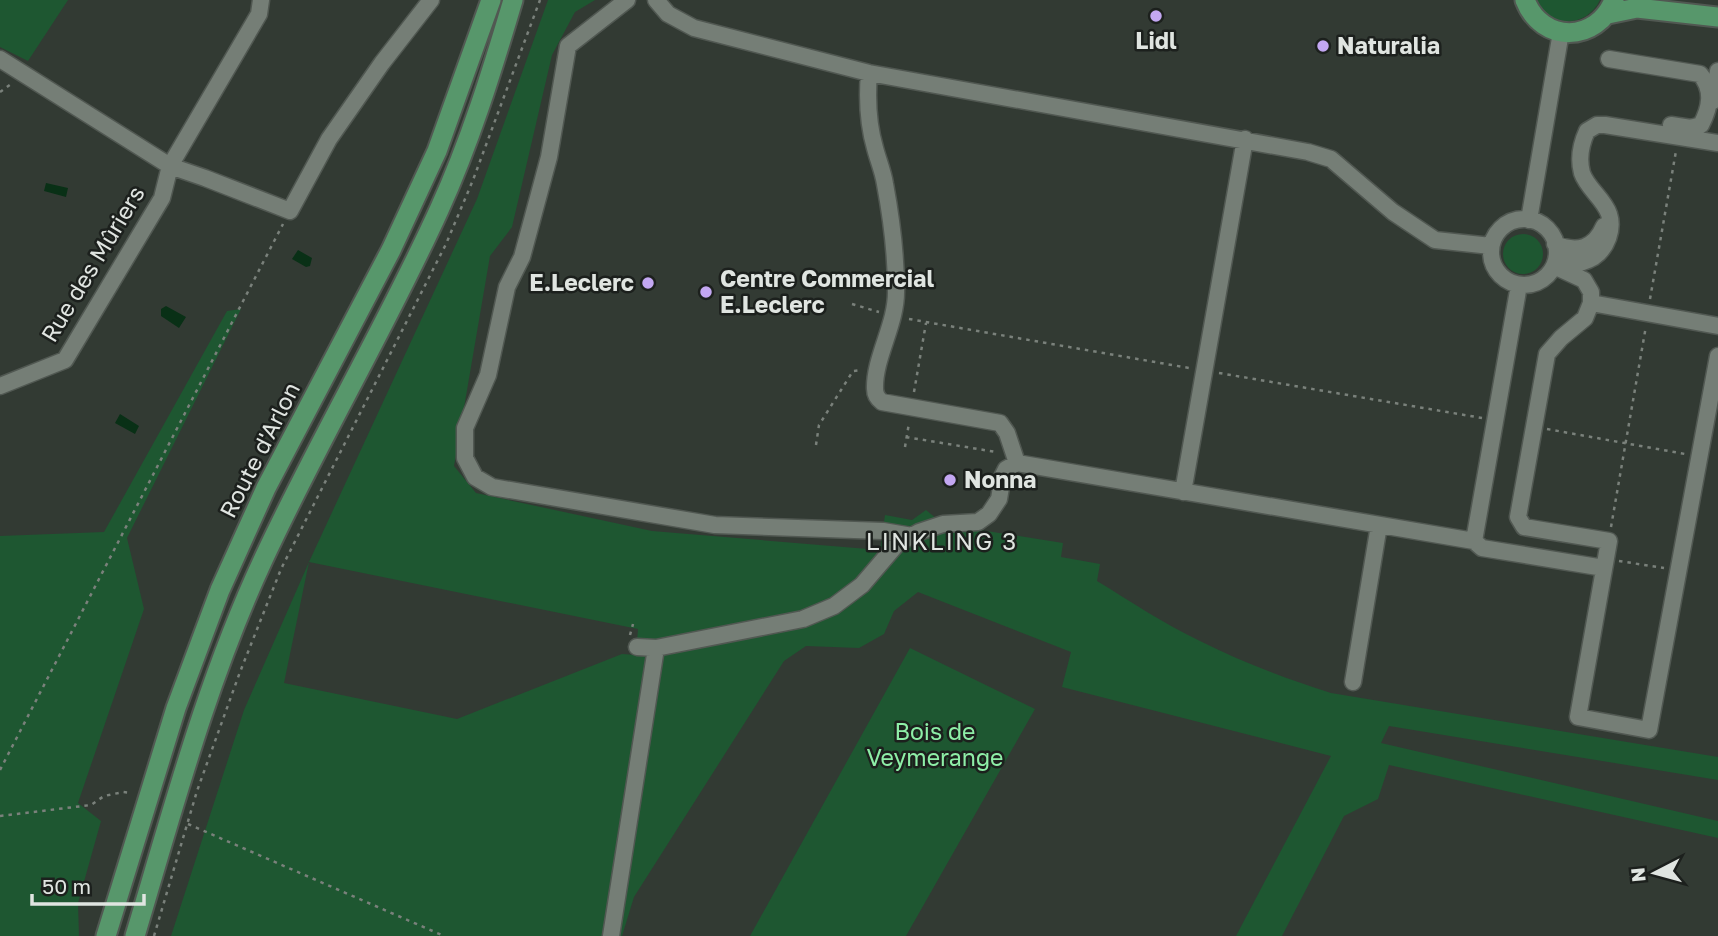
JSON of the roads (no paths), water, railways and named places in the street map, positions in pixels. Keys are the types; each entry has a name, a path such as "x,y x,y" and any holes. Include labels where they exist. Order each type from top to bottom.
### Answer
{"main road":[{"name":"Route d'Arlon","path":"106,936 176,708 220,590 266,488 391,250 437,150 491,0"},
{"path":"135,936 190,750 261,563 439,209 488,80 513,0"},
{"path":"1523,3 1537,20 1561,33 1587,30 1598,23 1611,7 1718,17"}],"street":[{"name":"Rue des Mûriers","path":"0,386 65,359 162,198 170,166 259,14 261,0"},
{"path":"0,59 170,166 290,211 329,139 382,63 431,0"},
{"path":"627,0 568,46 549,157 522,257 507,288 488,375 465,428 463,452 475,477 492,487 715,525 883,531 912,536"},
{"path":"656,0 667,14 694,28 869,73 1308,152 1331,159 1393,212 1435,240 1492,246"},
{"path":"1529,220 1561,33"},
{"path":"1609,59 1700,74 1705,80 1710,94 1707,113 1701,125 1691,128 1650,122 1641,131"},
{"path":"1555,256 1566,264 1583,263 1598,254 1614,235 1609,214 1583,175 1579,155 1587,131 1597,125 1712,142 1718,71"},
{"path":"869,73 869,106 874,145 891,217 897,291 874,390 877,398 883,402 1000,423 1007,433 1014,459"},
{"path":"1183,492 1245,139"},
{"path":"1609,214 1598,238 1555,256 1539,281 1519,285 1500,275 1494,267 1492,246 1499,231 1505,226 1529,220 1546,228 1555,256 1584,280 1591,292 1591,303 1585,318 1560,338 1547,354 1518,517 1524,527 1609,541 1578,717 1649,730 1718,356"},
{"path":"1474,541 1519,285"},
{"path":"1591,303 1718,326"},
{"path":"637,647 656,648 803,619 834,606 862,585 897,544 943,524 978,522 989,514 999,499 1003,475 1014,459"},
{"path":"1014,459 1183,492 1474,541 1482,548 1605,563"},
{"path":"1353,682 1379,525"},
{"path":"611,936 656,648"}],"place":[{"name":"Lidl","path":"1156,16"},
{"name":"Naturalia","path":"1323,46"},
{"name":"E.Leclerc","path":"648,283"},
{"name":"Centre Commercial E.Leclerc","path":"706,292"},
{"name":"Nonna","path":"950,480"}],"district":[{"name":"LINKLING 3","path":"942,542"}],"park label":[{"name":"Bois de Veymerange","path":"935,745"}]}
